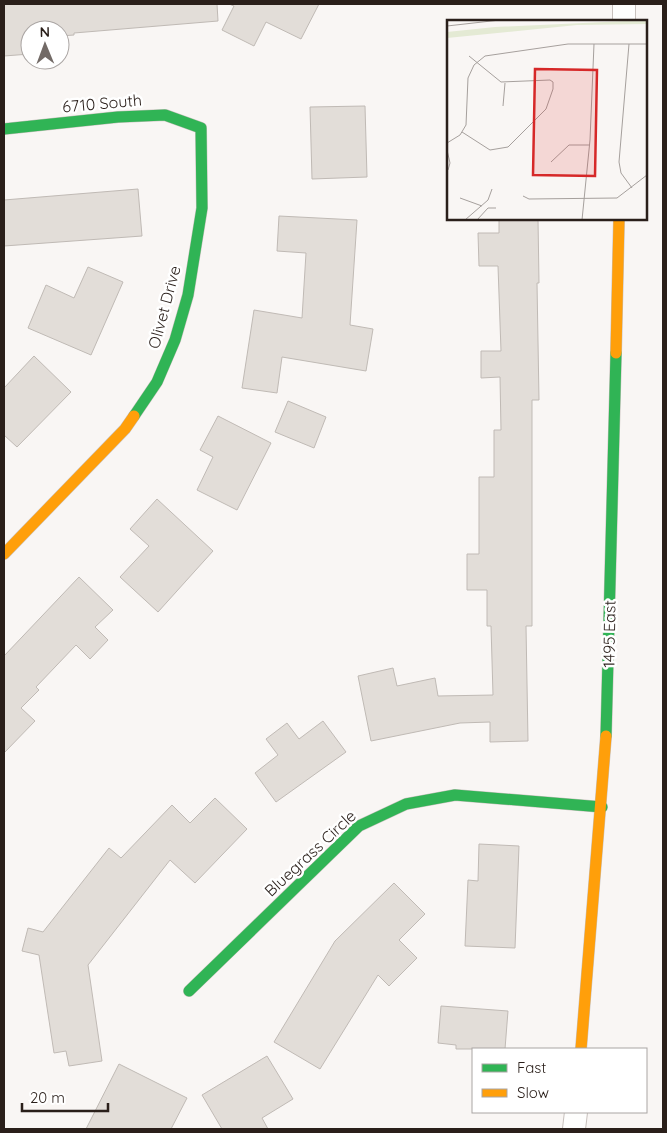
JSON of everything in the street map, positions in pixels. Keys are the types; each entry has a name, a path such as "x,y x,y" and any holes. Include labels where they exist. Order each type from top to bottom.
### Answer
{"street":[{"path":"624,4 624,20"},
{"name":"6710 South","path":"4,129 118,116 165,115 201,128"},
{"name":"Olivet Drive","path":"4,554 125,429 157,382 175,340 188,295 202,208 201,128"},
{"name":"1495 East","path":"581,1048 606,745 619,220"},
{"name":"Bluegrass Circle","path":"189,991 360,826 383,812 431,797 455,795 602,806"},
{"path":"574,1129 576,1113"}],"building":[{"path":"4,4 217,4 218,21 74,33 74,35 70,35 70,20 20,20 20,55 4,56"},
{"path":"229,4 319,4 301,39 266,22 254,46 222,30 234,6"},
{"path":"365,106 367,177 312,179 310,107"},
{"path":"138,189 142,236 4,246 4,200"},
{"path":"279,216 357,220 350,325 373,329 366,371 282,357 277,393 242,388 254,310 302,318 306,253 277,251"},
{"path":"499,220 538,220 539,400 532,400 532,626 526,626 528,741 490,742 490,722 460,723 371,741 358,676 393,668 397,686 435,678 438,696 493,695 491,626 487,626 487,590 467,590 467,554 479,554 479,477 494,477 494,430 501,430 500,377 481,378 481,351 501,351 498,266 479,266 478,233 499,233"},
{"path":"88,267 123,282 91,355 28,328 46,285 74,298"},
{"path":"34,356 71,392 17,447 4,435 4,388"},
{"path":"288,401 326,417 314,448 275,432"},
{"path":"218,416 271,443 237,510 197,490 213,457 200,450"},
{"path":"157,499 213,551 158,612 120,577 149,546 130,529"},
{"path":"79,577 113,610 95,627 108,640 90,659 76,645 36,687 39,690 21,708 35,721 4,753 4,656"},
{"path":"323,721 346,752 276,802 255,773 278,755 266,739 287,723 299,739"},
{"path":"215,798 247,829 195,883 170,860 88,965 102,1061 69,1066 66,1051 54,1053 39,955 22,951 28,928 43,932 109,848 121,858 172,805 190,823"},
{"path":"479,844 519,846 515,948 465,946 468,880 478,881"},
{"path":"394,883 425,914 399,940 417,958 389,986 378,975 320,1069 274,1042 335,941"},
{"path":"441,1006 508,1011 505,1048 456,1049 456,1045 438,1043"},
{"path":"267,1056 293,1099 262,1118 268,1129 222,1129 202,1095"},
{"path":"119,1064 187,1098 171,1129 86,1129"}],"traffic: fast":[{"path":"4,129 118,117 165,115 201,128 202,208 188,295 175,340 157,382 134,416"},
{"path":"606,736 616,353"},
{"path":"189,991 359,826 406,804 455,795 602,807"}],"traffic: slow":[{"path":"616,353 619,220"},
{"path":"4,554 125,429 134,416"},
{"path":"581,1048 606,736"}]}
